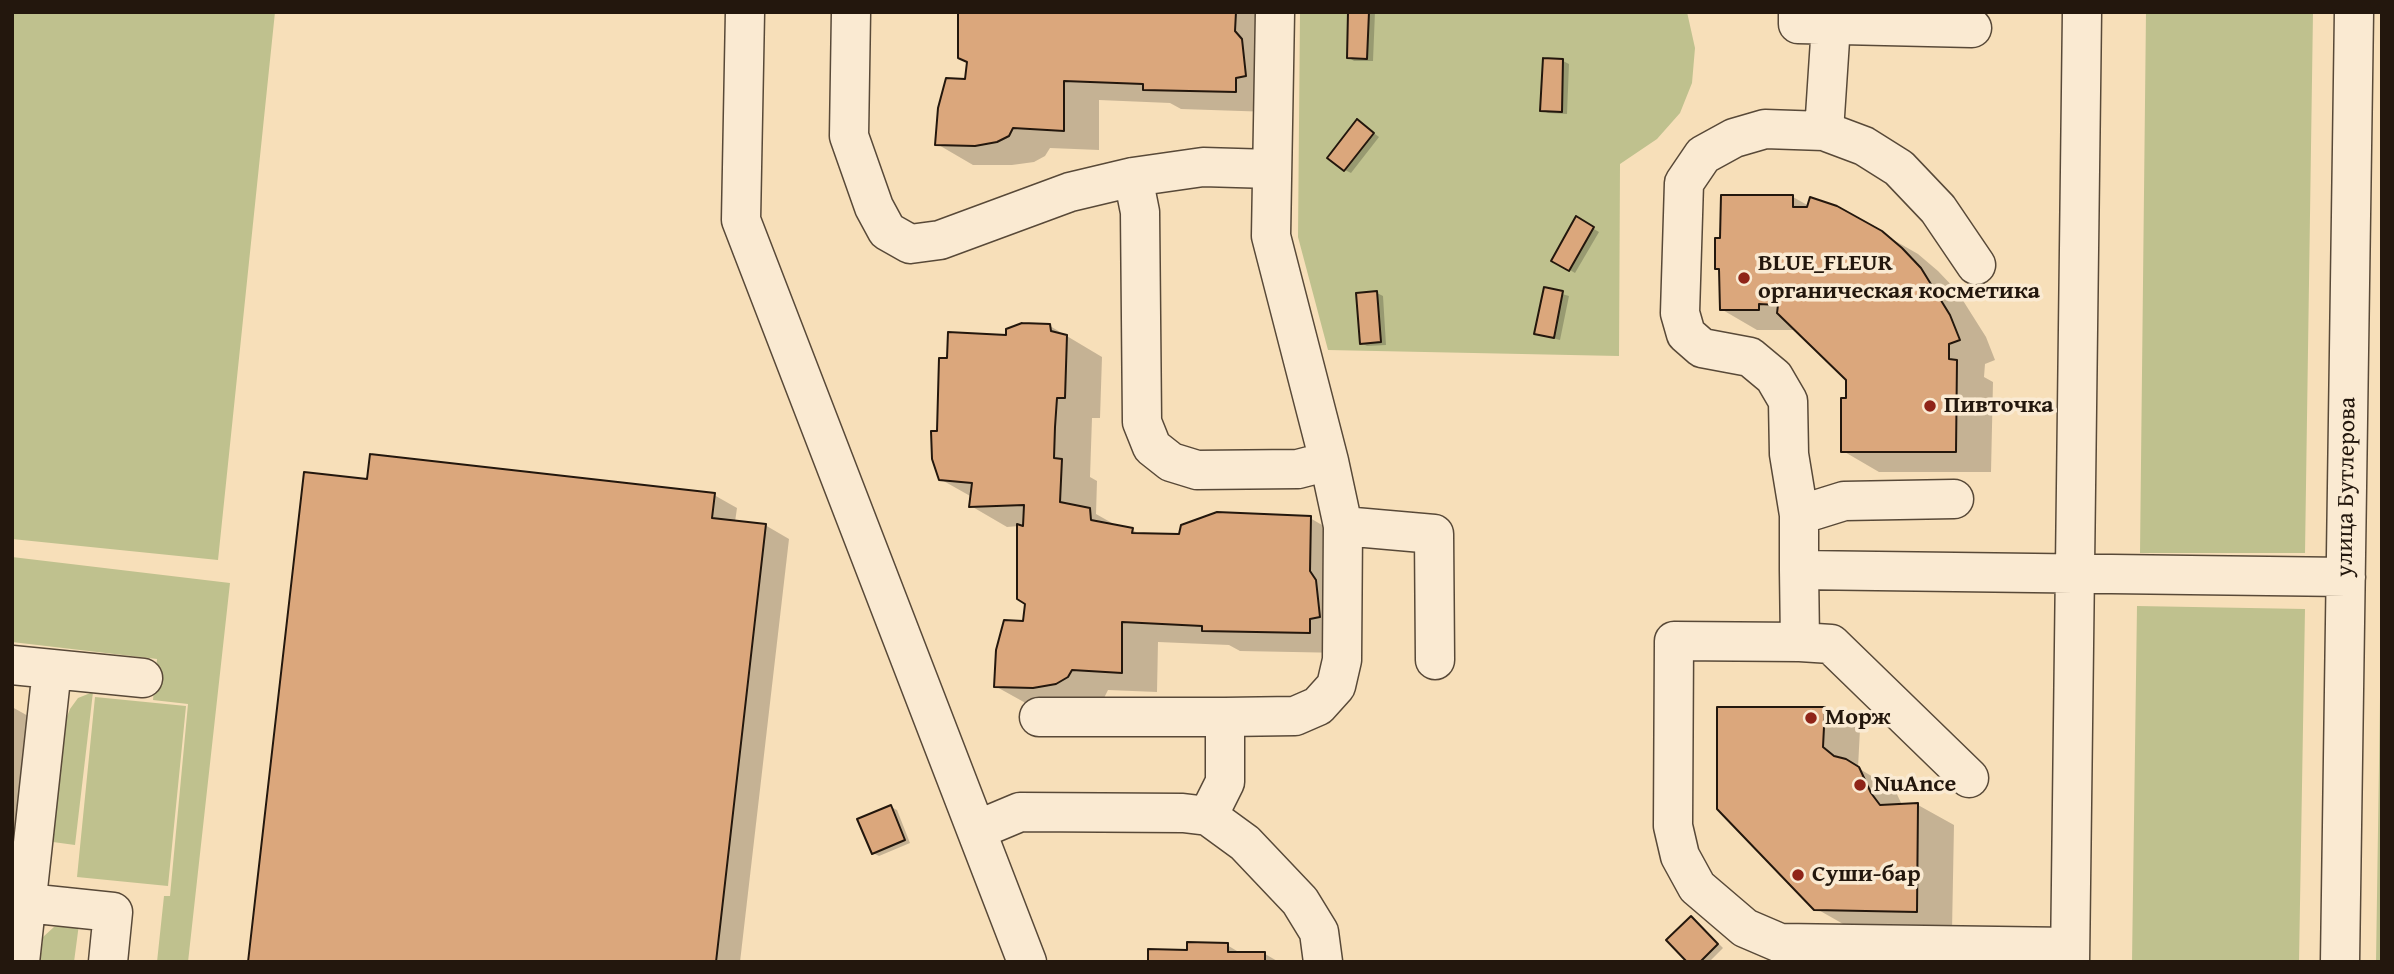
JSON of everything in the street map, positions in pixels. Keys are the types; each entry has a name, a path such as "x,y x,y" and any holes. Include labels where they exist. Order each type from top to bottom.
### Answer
{"street":[{"path":"745,12 741,220 1027,962"},
{"path":"851,12 849,136 874,207 887,232 910,243 940,240 1070,192 1133,177 1203,167 1271,169"},
{"path":"1039,717 1295,716 1318,706 1336,686 1342,660 1343,526 1271,236 1275,12"},
{"path":"1969,778 1831,644 1674,641 1673,826 1680,856 1698,887 1745,928 1780,952 2070,954 2082,12"},
{"name":"улица Бутлерова","path":"2340,962 2346,577 2365,394 2367,128 2354,12"},
{"path":"1824,131 1815,19 1972,28"},
{"path":"1800,642 1799,515 1788,454 1788,401 1774,377 1750,357 1702,348 1686,334 1680,313 1684,183 1703,155 1734,138 1765,129 1824,131 1864,146 1899,168 1938,209 1976,265"},
{"path":"1133,177 1140,212 1142,422 1152,447 1171,462 1197,470 1298,469 1329,461"},
{"path":"1799,515 1844,501 1954,499"},
{"path":"1343,526 1434,534 1435,660"},
{"path":"1799,570 2346,577"},
{"path":"12,665 143,678"},
{"path":"20,962 52,669"},
{"path":"1208,816 1225,782 1226,717"},
{"path":"977,830 1020,812 1183,813 1208,816 1245,843 1300,901 1319,932 1323,962"},
{"path":"27,903 113,912 108,962"}],"green space":[{"path":"12,12 275,12 218,560 12,539"},
{"path":"1300,12 1687,12 1695,48 1692,83 1680,113 1657,139 1620,164 1619,356 1328,350 1298,237"},
{"path":"2146,12 2313,12 2305,553 2140,553"},
{"path":"12,557 230,583 188,962 157,962 164,896 170,896 188,704 153,700 157,659 12,642"},
{"path":"2382,565 2382,962 2376,962"},
{"path":"2137,606 2305,609 2299,962 2132,962"},
{"path":"93,692 75,845 53,842 63,727 78,698"},
{"path":"95,697 186,706 168,886 77,877"},
{"path":"79,924 74,962 40,962 43,937 54,927"}],"building":[{"path":"958,12 1236,12 1235,31 1242,39 1246,76 1236,78 1236,92 1143,90 1143,84 1064,81 1064,131 1013,128 1009,136 997,142 975,146 935,145 938,108 946,78 965,79 967,62 958,58"},
{"path":"1348,12 1369,12 1367,59 1347,58"},
{"path":"1543,58 1563,59 1562,112 1540,111"},
{"path":"1357,119 1374,133 1344,171 1327,158"},
{"path":"1721,195 1793,195 1793,207 1807,207 1810,197 1837,206 1882,231 1921,268 1950,315 1960,340 1949,344 1949,359 1957,360 1956,452 1841,452 1841,398 1846,398 1846,380 1777,313 1778,305 1759,304 1759,310 1720,310 1719,269 1715,269 1715,238 1720,238"},
{"path":"1576,216 1594,227 1569,271 1551,261"},
{"path":"1544,287 1563,291 1554,338 1534,334"},
{"path":"1377,291 1381,342 1360,344 1356,293"},
{"path":"1022,323 1050,324 1051,331 1067,335 1065,398 1057,398 1055,427 1054,458 1062,459 1060,502 1090,508 1091,520 1133,528 1132,533 1179,534 1181,525 1217,512 1311,516 1310,571 1316,580 1320,617 1310,619 1310,633 1202,631 1202,626 1122,622 1122,673 1072,670 1068,677 1056,684 1033,688 994,687 996,650 1004,620 1023,621 1025,604 1017,599 1017,524 1023,526 1024,505 969,507 972,483 939,480 932,459 931,431 937,431 939,358 947,358 948,332 1006,335 1006,329"},
{"path":"370,454 715,493 712,518 766,524 716,962 248,962 304,472 367,479"},
{"path":"1717,707 1825,707 1823,747 1834,756 1859,767 1880,805 1918,803 1917,912 1814,910 1717,809"},
{"path":"891,805 905,840 872,854 857,819"},
{"path":"1691,916 1718,944 1700,962 1687,962 1666,940"},
{"path":"1187,942 1228,943 1228,952 1265,952 1265,962 1148,962 1148,949 1187,950"}],"place":[{"name":"BLUE_FLEUR органическая косметика","path":"1744,278"},
{"name":"Пивточка","path":"1930,406"},
{"name":"Морж","path":"1811,718"},
{"name":"NuAnce","path":"1860,785"},
{"name":"Суши-бар","path":"1798,875"}]}
